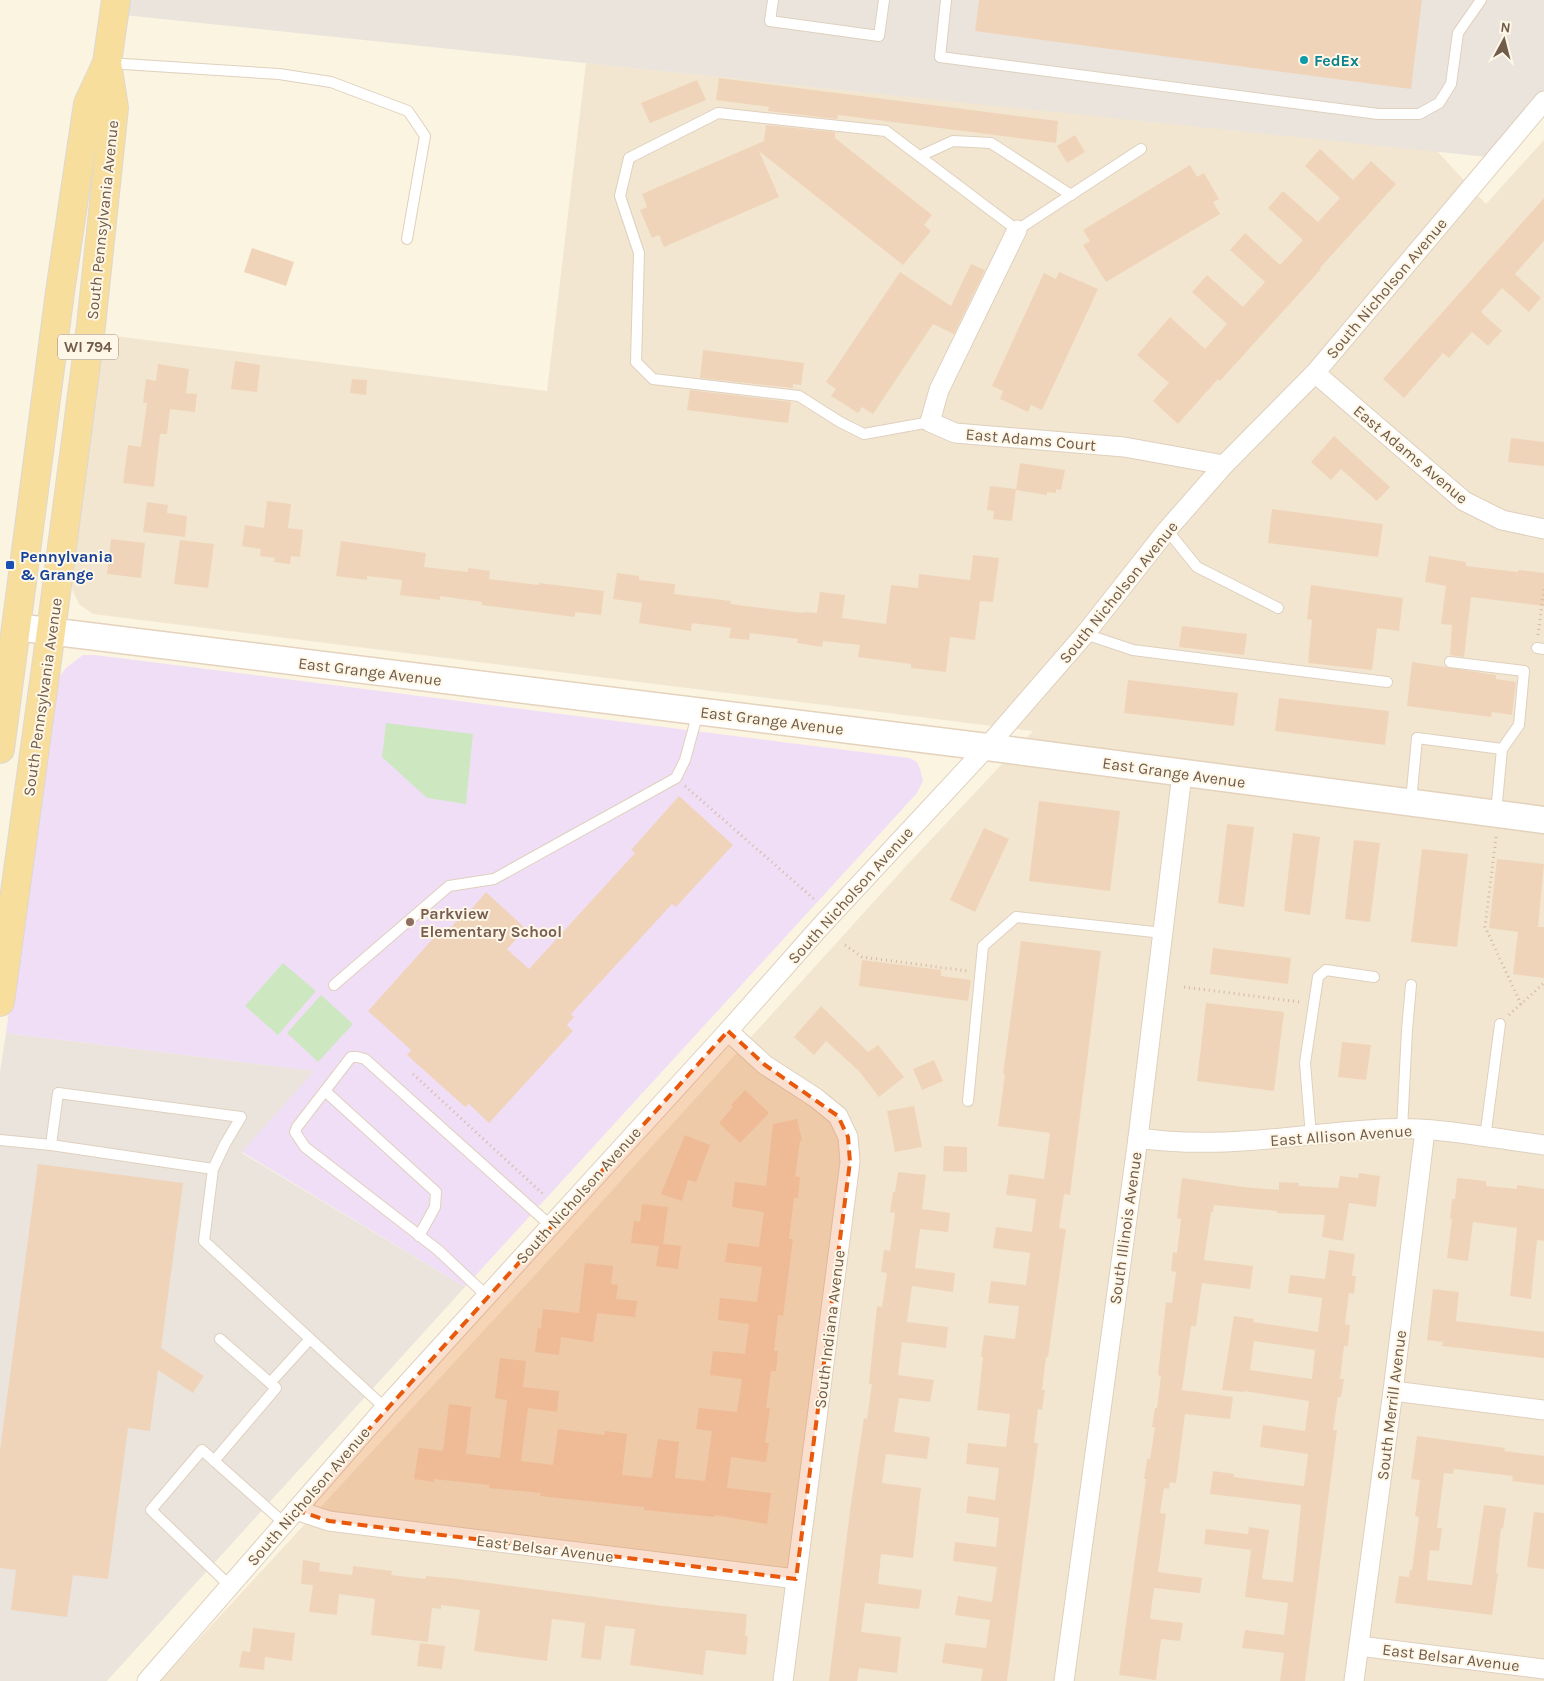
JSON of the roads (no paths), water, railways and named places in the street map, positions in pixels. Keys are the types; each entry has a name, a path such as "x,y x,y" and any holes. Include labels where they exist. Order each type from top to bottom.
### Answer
{"main road":[{"name":"South Pennsylvania Avenue","path":"0,749 8,626 88,104 107,63 116,0"},
{"name":"South Pennsylvania Avenue","path":"0,1002 51,631 90,326 114,108 107,63"}],"street":[{"name":"South Nicholson Avenue","path":"147,1681 385,1408 728,1032 820,926 987,747 1085,634 1167,530 1224,465 1315,373 1544,102"},
{"path":"930,422 939,390 1017,230"},
{"name":"East Adams Avenue","path":"1315,373 1464,501 1502,520 1544,529"},
{"name":"East Adams Court","path":"930,422 955,433 1124,447 1224,465"},
{"name":"East Grange Avenue","path":"8,626 987,747 1411,804 1496,826 1544,820"},
{"name":"South Illinois Avenue","path":"1064,1681 1138,1138 1182,774"},
{"name":"South Indiana Avenue","path":"728,1032 765,1065 816,1098 838,1116 848,1137 850,1162 783,1681"},
{"name":"East Allison Avenue","path":"1138,1138 1205,1143 1284,1139 1402,1129 1425,1130 1544,1145"},
{"name":"South Merrill Avenue","path":"1354,1681 1393,1391 1425,1130"},
{"path":"1393,1391 1544,1410"},
{"name":"East Belsar Avenue","path":"290,1516 796,1579"},
{"name":"East Belsar Avenue","path":"1359,1646 1544,1669"}],"lane":[{"path":"773,0 770,20 879,36 884,0"},
{"path":"946,0 940,57 1378,114 1419,114 1439,103 1451,84 1458,33 1481,0"},
{"path":"107,63 211,69 332,82 408,111 425,136 407,239"},
{"path":"930,422 864,434 840,422 799,396 654,379 636,362 639,253 620,196 630,158 718,113 886,131 1017,230 1141,149"},
{"path":"920,156 953,141 991,143 1071,195"},
{"path":"1167,530 1197,567 1278,608"},
{"path":"1085,634 1133,650 1387,682"},
{"path":"1450,662 1524,671 1519,725 1502,749 1496,826"},
{"path":"334,985 448,886 494,879 676,778 685,760 699,711"},
{"path":"1411,804 1417,738 1502,749"},
{"path":"968,1101 984,946 1016,917 1163,933"},
{"path":"1311,1136 1309,1092 1305,1064 1318,977 1326,970 1374,977"},
{"path":"1402,1129 1411,985"},
{"path":"1485,1138 1500,1024"},
{"path":"487,1296 438,1250 305,1148 300,1141 295,1132 296,1127 351,1057 365,1059 551,1226"},
{"path":"325,1091 436,1192 435,1207 419,1236"},
{"path":"51,1145 58,1093 241,1117 224,1144 213,1169 204,1241 385,1408"},
{"path":"0,1140 51,1145 213,1169"},
{"path":"214,1461 276,1388 220,1339"},
{"path":"270,1383 310,1339"},
{"path":"230,1586 151,1510 202,1450 214,1461 290,1516"}],"place":[{"name":"FedEx","path":"1304,60"},
{"name":"Pennylvania & Grange","path":"10,565"},
{"name":"Parkview Elementary School","path":"410,922"}]}
